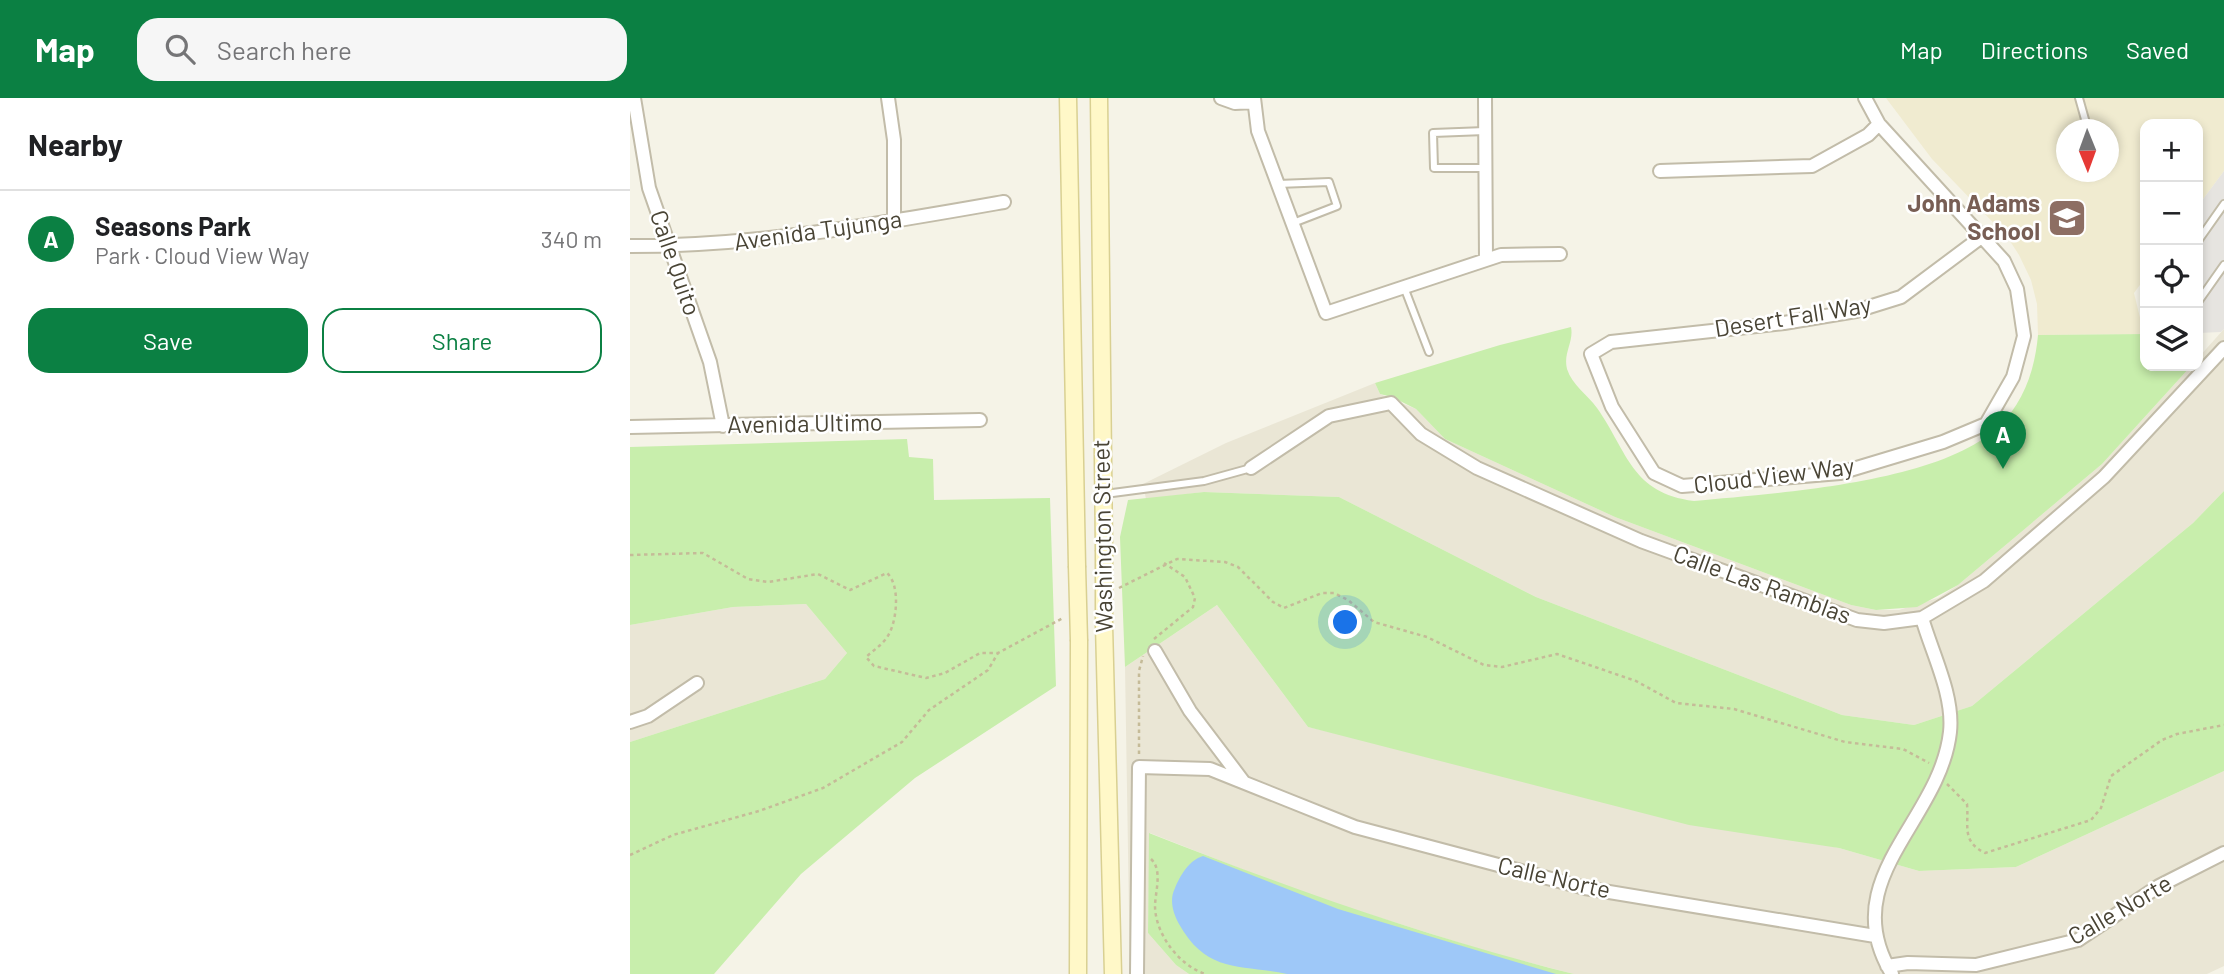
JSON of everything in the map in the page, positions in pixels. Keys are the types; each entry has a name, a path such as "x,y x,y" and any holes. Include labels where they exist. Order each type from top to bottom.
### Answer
{"main road":[{"name":"Washington Street","path":"1068,98 1079,641 1078,974"},
{"name":"Washington Street","path":"1100,98 1102,495 1113,974"}],"street":[{"name":"Calle Quito","path":"635,98 649,188 710,362 723,426"},
{"path":"888,98 894,141 894,221"},
{"path":"1221,98 1235,103 1254,100 1258,131 1326,313 1486,259 1502,255 1560,254"},
{"path":"1485,98 1486,259"},
{"name":"Cloud View Way","path":"1591,354 1612,407 1654,473 1682,486 1840,473 1942,442 1986,424 2013,377 2024,336 2017,289 2004,261 1878,124 1865,98"},
{"path":"1660,171 1812,166 1868,135 1878,124"},
{"name":"Avenida Tujunga","path":"630,246 743,243 1004,202"},
{"name":"Desert Fall Way","path":"1591,354 1611,342 1784,323 1856,311 1902,297 1980,238"},
{"name":"Calle Las Ramblas","path":"1251,468 1329,416 1391,403 1421,434 1477,468 1641,541 1857,620 1884,623 1922,618 1984,581 2104,477 2224,348"},
{"name":"Avenida Ultimo","path":"630,427 980,420"},
{"path":"1890,970 1875,936 1876,892 1938,773 1947,746 1950,721 1945,691 1922,618"},
{"path":"1155,651 1190,711 1243,782"},
{"path":"630,722 648,716 697,683"},
{"name":"Calle Norte","path":"1137,974 1139,767 1210,769 1355,827 1585,888 1875,936"},
{"name":"Calle Norte","path":"1890,970 1908,962 1976,965 2078,940 2159,886 2224,853"}],"lane":[{"path":"2079,98 2085,119"},
{"path":"1485,131 1433,133 1434,168 1485,168"},
{"path":"1278,184 1329,182 1336,206 1293,223"},
{"path":"2203,234 2224,204"},
{"path":"2203,295 2224,265"},
{"path":"1404,287 1429,352"},
{"path":"1102,495 1194,483 1251,468"}],"path":[{"path":"630,555 704,553 748,579 768,582 818,574 837,586 850,590 887,573 896,587 892,622 883,643 866,657 874,666 926,678 945,673 979,653 998,653 1069,615"},
{"path":"1117,589 1177,559 1225,562 1244,571 1273,602 1284,608 1322,593 1334,593 1348,600 1374,622 1427,637 1484,665 1502,667 1557,653 1636,681 1675,703 1734,709 1845,742 1903,749 1930,764 1967,804 1965,830 1975,848 1985,853 2091,820 2101,808 2111,776 2162,740 2177,734 2224,725"},
{"path":"630,855 673,835 759,811 823,788 902,742 929,710 988,670 998,653"},
{"path":"1139,854 1155,862 1155,910 1167,942 1178,957 1205,974"}],"shaded area":[{"name":"John Adams School","path":"1886,98 2224,98 2224,171 2203,199 2203,119 2140,119 2140,285 2134,293 2140,318 2140,334 2038,335 2037,304 2031,280 2008,238 1932,159"},
{"path":"2224,171 2224,329 2221,332 2203,333 2203,199"},
{"path":"2224,329 2224,491 2193,523 1972,706 1914,725 1842,715 1536,597 1339,497 1204,492 1146,499 1143,484 1226,443 1375,383 1380,394 1416,409 1445,439 1615,517 1851,605 1876,610 1899,610 1938,598 1958,585 2102,464 2186,371 2203,371 2203,352"},
{"path":"806,604 847,653 825,679 630,742 630,625 733,607"},
{"path":"1217,605 1308,727 1839,848 1919,871 2016,867 2224,771 2224,966 2207,974 1574,974 1495,954 1305,894 1150,833 1148,933 1176,965 1189,974 1130,974 1125,667"}],"green space":[{"path":"1571,327 1566,363 1569,375 1597,408 1634,468 1644,480 1657,489 1673,497 1694,501 1854,482 1937,461 1971,446 1998,427 2015,407 2031,373 2038,335 2140,334 2140,371 2186,371 2102,464 1958,585 1917,607 1876,610 1851,605 1615,517 1445,439 1416,409 1380,394 1375,383 1500,345"},
{"path":"907,439 909,457 933,459 934,500 1050,498 1056,686 915,778 801,874 714,974 630,974 630,742 825,679 847,653 806,604 733,607 630,625 630,447"},
{"path":"2224,491 2224,771 2016,867 1919,871 1839,848 1689,825 1308,727 1217,605 1125,667 1120,537 1128,500 1204,492 1339,497 1536,597 1842,715 1914,725 1972,706 2193,523"},
{"path":"1149,833 1360,911 1466,945 1574,974 1189,974 1176,965 1148,933"}],"water":[{"path":"1203,856 1338,909 1556,974 1287,974 1226,964 1201,951 1190,940 1179,924 1172,906 1173,893 1182,874 1193,861"}],"place":[{"name":"John Adams School","path":"2067,218"},
{"name":"Seasons Park","path":"2003,469"}]}
